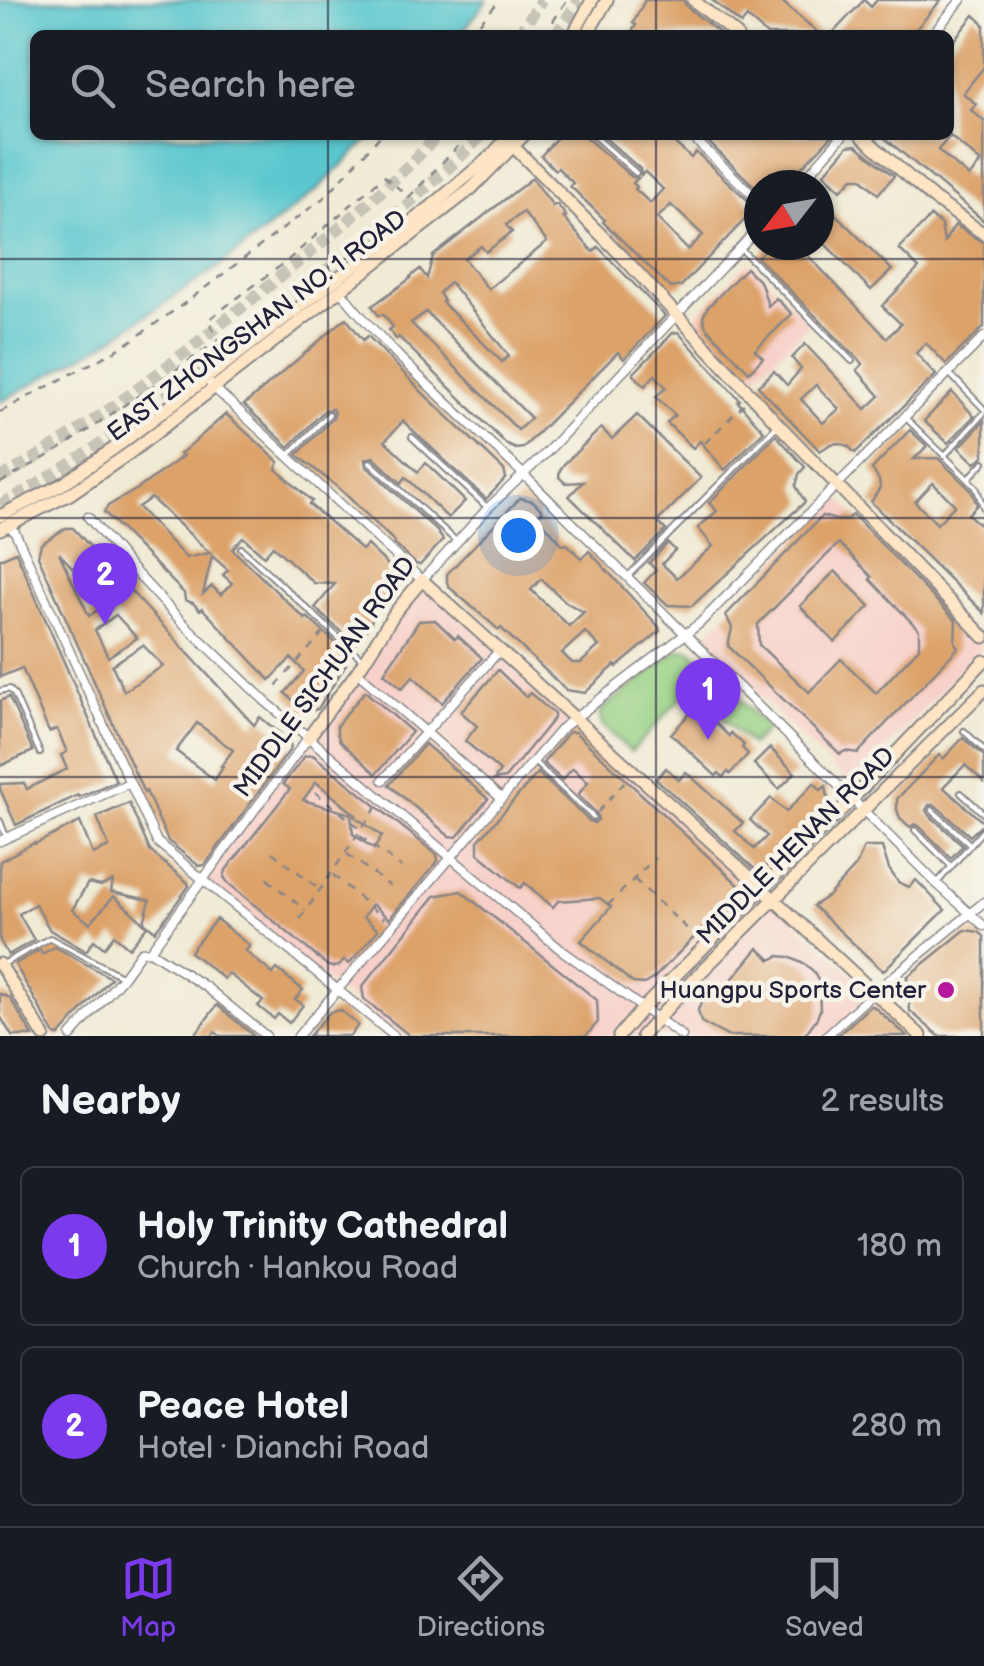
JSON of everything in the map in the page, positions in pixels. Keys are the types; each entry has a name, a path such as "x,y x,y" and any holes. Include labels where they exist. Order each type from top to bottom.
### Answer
{"main road":[{"path":"576,30 592,0"},
{"path":"591,30 607,0"},
{"path":"693,0 731,30"},
{"path":"510,140 984,637"},
{"name":"EAST ZHONGSHAN NO. 1 ROAD","path":"3,523 209,383 337,285 510,140"},
{"path":"867,140 934,199 984,234"},
{"path":"422,580 922,1036"},
{"name":"MIDDLE SICHUAN ROAD","path":"308,738 422,580"},
{"name":"MIDDLE HENAN ROAD","path":"619,1036 984,661"},
{"name":"MIDDLE HENAN ROAD","path":"642,1036 691,982 984,690"},
{"path":"0,965 4,980 44,1036"}],"street":[{"path":"936,30 960,0"},
{"path":"695,140 744,187"},
{"path":"812,170 838,140"},
{"name":"MIDDLE SICHUAN ROAD","path":"422,580 744,244"},
{"path":"337,285 392,350 984,926"},
{"path":"298,1036 574,717 700,623 984,337"},
{"path":"209,383 422,580"},
{"path":"88,517 126,563 233,673 560,949 682,1036"},
{"path":"3,523 16,532 157,842 394,1036"},
{"path":"383,780 499,651"},
{"path":"360,667 425,732 501,798"},
{"name":"MIDDLE SICHUAN ROAD","path":"71,1036 141,952 150,952 308,738"},
{"path":"3,840 129,783"},
{"path":"826,1036 984,902"},
{"path":"150,952 206,986 266,1036"}],"lane":[{"path":"599,140 636,174"},
{"path":"740,248 852,361"},
{"path":"944,456 984,411 949,373"},
{"path":"287,457 329,414"},
{"path":"905,417 976,487 983,504"},
{"path":"627,577 778,424"},
{"path":"412,437 488,508"},
{"path":"370,462 457,541"},
{"path":"968,479 984,462"},
{"path":"241,548 327,628 360,667"},
{"path":"0,691 9,689 14,694 40,753"},
{"path":"964,731 984,750"},
{"path":"533,761 593,817"},
{"path":"961,792 984,814"},
{"path":"932,810 972,845"},
{"path":"0,821 3,840"},
{"path":"936,883 984,829"},
{"path":"915,830 952,866"},
{"path":"0,965 50,938 123,978"}],"path":[{"path":"473,30 500,0"},
{"path":"547,30 568,0"},
{"path":"0,412 124,346 189,300 326,196 376,140"},
{"path":"0,483 62,448 219,340 208,320 288,260 384,176 408,198 464,140"},
{"path":"706,443 752,396"},
{"path":"276,686 327,628"},
{"path":"593,817 633,772"},
{"path":"315,792 362,829"},
{"path":"300,919 377,806"},
{"path":"358,835 401,867"},
{"path":"272,852 321,890"},
{"path":"346,854 390,886"},
{"path":"608,906 655,858"},
{"path":"332,874 392,926"},
{"path":"267,879 306,910"},
{"path":"634,879 706,946"}],"shaded area":[{"path":"749,262 810,324 750,382 697,325 697,314"},
{"path":"838,497 983,646 851,786 702,639"},
{"path":"422,580 921,1036 394,1036 204,880"}],"green space":[{"path":"678,650 691,650 768,728 751,745 690,688 631,752 602,725 599,712"}],"water":[{"path":"0,0 487,0 464,30 30,30 30,140 368,140 317,190 221,265 104,344 0,402"}],"building":[{"path":"645,0 683,0 716,30 633,30"},
{"path":"712,0 780,0 815,30 761,30 747,17 741,24"},
{"path":"864,0 871,7 877,0 941,0 915,30 836,30"},
{"path":"974,15 984,24 984,67 963,93 976,104 971,110 984,121 984,221 887,140 947,140 938,150 969,177 981,162 954,139 954,40"},
{"path":"555,140 589,140 638,178 633,183 635,189 650,203 663,189 645,172 641,175 640,169 607,140 671,140 691,158 696,152 744,197 744,220 681,286 671,288 603,222 558,168 555,170 541,156","holes":["671,205 703,235 688,250 657,218"]},
{"path":"706,140 828,140 799,170 744,170 744,177"},
{"path":"856,145 894,176 878,194 861,178 853,178 841,190 834,183 834,170 827,170 848,146"},
{"path":"532,178 593,252 598,247 665,316 624,359 618,352 523,448 516,449 507,445 399,337 396,339 389,330 393,327 372,306 420,269 427,278 433,256","holes":["523,212 547,242 488,289 464,259 481,246 486,252 512,232 506,225","450,282 509,356 502,362 442,302 439,293","426,312 531,418 518,430 411,323"]},
{"path":"834,213 892,270 871,290 834,253"},
{"path":"931,216 941,225 944,242 955,225 984,243 984,327 946,364 926,343 916,353 936,375 855,453 839,443 820,451 758,386 774,371 787,385 801,369 792,358 805,344 866,409 880,396 857,370 863,364 760,260 812,260 887,338 901,324 882,306 919,268 899,249","holes":["816,385 839,409 823,423 801,399"]},
{"path":"746,268 761,283 768,306 776,298 792,314 755,350 763,358 749,372 706,327 703,317"},
{"path":"346,318 363,340 368,336 504,470 506,478 486,499 403,421 385,441 418,472 426,463 465,501 448,518 406,477 401,483 373,457 365,459 366,466 443,540 420,565 340,489 297,455 333,418 332,409 325,410 289,447 244,405"},
{"path":"678,332 764,431 725,470 700,441 693,448 667,423 675,415 656,397 666,387 655,375 645,386 633,374"},
{"path":"952,392 974,416 948,443 924,421"},
{"path":"226,414 279,462 276,469 312,501 309,504 362,550 367,545 400,576 401,582 380,608 377,604 370,625 355,645 315,608 335,584 314,583 273,546 264,556 243,537 232,549 348,654 342,661 346,664 318,709 305,712 285,693 304,671 291,658 270,680 202,608 185,600 184,593 104,512 183,456 180,454","holes":["151,498 210,553 186,558 138,507","212,556 228,570 223,575 232,583 221,595 212,586 203,594"]},
{"path":"637,415 701,478 657,522 666,530 635,561 569,496 583,482 565,483 559,477 564,464 601,428 612,439"},
{"path":"984,421 984,456 975,463 959,448"},
{"path":"910,430 927,446 914,459 938,458 971,490 977,505 968,514 984,529 984,613 871,502 880,488 872,469","holes":["933,483 955,505 937,524 915,502"]},
{"path":"776,435 805,467 796,486 805,502 692,606 668,605 644,583 656,570 649,563 668,543 675,550 662,564 677,578 713,546 698,528 717,511 709,503"},
{"path":"520,498 533,501 543,511 538,516 563,545 567,544 582,559 589,551 660,631 585,693 566,690 501,628 449,587 447,574","holes":["541,579 567,603 584,612 569,626 531,590","585,632 599,646 581,663 572,663 562,653"]},
{"path":"853,515 956,621 958,648 858,753 840,754 728,646 732,628 726,615 822,516 845,520","holes":["839,543 919,630 919,648 876,693 841,659 809,692 759,645 758,624"]},
{"path":"66,528 73,528 254,725 260,717 289,741 291,748 205,865 199,866 168,841 38,556 41,544","holes":["59,553 106,604 89,616","116,615 137,638 108,657 95,630","143,645 163,666 124,691 112,665","197,723 233,750 215,780 176,751"]},
{"path":"16,552 116,781 16,825 0,784 24,783 27,789 67,769 61,755 67,752 57,729 49,732 22,668 0,677 0,559"},
{"path":"835,571 870,606 835,642 800,606"},
{"path":"435,620 482,658 442,703 413,676 402,688 384,673 419,621"},
{"path":"498,670 526,697 530,693 554,718 505,778 494,780 500,771 465,741 477,726 461,712"},
{"path":"365,691 412,732 376,774 340,741 337,733 337,725"},
{"path":"9,697 33,751 0,766 0,701"},
{"path":"697,706 744,745 742,748 748,754 723,777 719,773 716,776 671,734"},
{"path":"569,732 575,732 742,888 733,905 719,912 644,984 633,983 581,941 611,907 600,898 558,901 553,907 525,883 520,888 478,853 478,841 538,773 589,821 598,820 578,795 588,782 573,768 562,780 543,763"},
{"path":"963,738 984,756 984,782 965,765 943,787 984,823 970,836 935,805 926,810 963,845 951,858 919,826 910,827 900,818 897,799 939,755 943,759"},
{"path":"425,744 488,799 457,837 449,836 389,785"},
{"path":"770,748 795,773 779,789 754,764"},
{"path":"313,755 437,855 438,861 389,919 372,904 363,917 378,930 349,964 344,960 334,967 328,966 224,877 290,789 283,784 305,756","holes":["316,782 382,836 374,849 353,834 351,814 303,800"]},
{"path":"666,768 679,780 686,772 743,823 735,831 754,849 767,836 750,820 771,798 786,812 814,783 821,790 826,786 828,798 826,805 759,873 656,779"},
{"path":"129,803 150,851 189,886 163,921 155,931 144,922 150,900 111,892 113,881 101,886 88,883 72,910 90,923 114,896 147,926 129,948 114,935 104,948 94,940 86,951 50,930 35,904 19,914 34,940 8,955 0,941 0,861 80,822 93,854 109,847 97,817"},
{"path":"864,847 882,847 898,882 909,887 916,880 945,910 883,971 813,906 856,866"},
{"path":"461,891 597,1000 598,1022 586,1036 410,1036 364,999 362,987 435,896"},
{"path":"216,919 250,946 245,951 273,974 277,969 303,990 295,999 303,1005 289,1023 278,1014 274,1019 258,1006 263,1001 228,973 224,979 190,952"},
{"name":"Huangpu Sports Center","path":"965,930 984,936 984,1036 939,1036 910,1011 907,977"},
{"path":"55,947 111,978 59,1036 15,964 40,950 42,954"},
{"path":"758,948 771,960 789,957 806,965 819,982 820,1010 804,1036 727,1036 701,1022 701,1003 719,995"},
{"path":"0,994 10,998 33,1036 12,1036 0,1016"},
{"path":"217,1005 254,1036 220,1036 215,1032 212,1036 194,1036"},
{"path":"873,1006 907,1036 837,1036"},
{"path":"340,1010 358,1025 350,1036 309,1036 330,1012"}],"tunnel":[{"path":"521,30 542,0"},
{"path":"559,30 579,0"},
{"path":"0,478 93,421 180,356 341,227 433,140"},
{"path":"0,505 68,466 163,399 372,234 477,140"}],"place":[{"name":"Peace Hotel","path":"105,625"},
{"name":"Holy Trinity Cathedral","path":"708,740"},
{"name":"Huangpu Sports Center","path":"946,990"}]}
